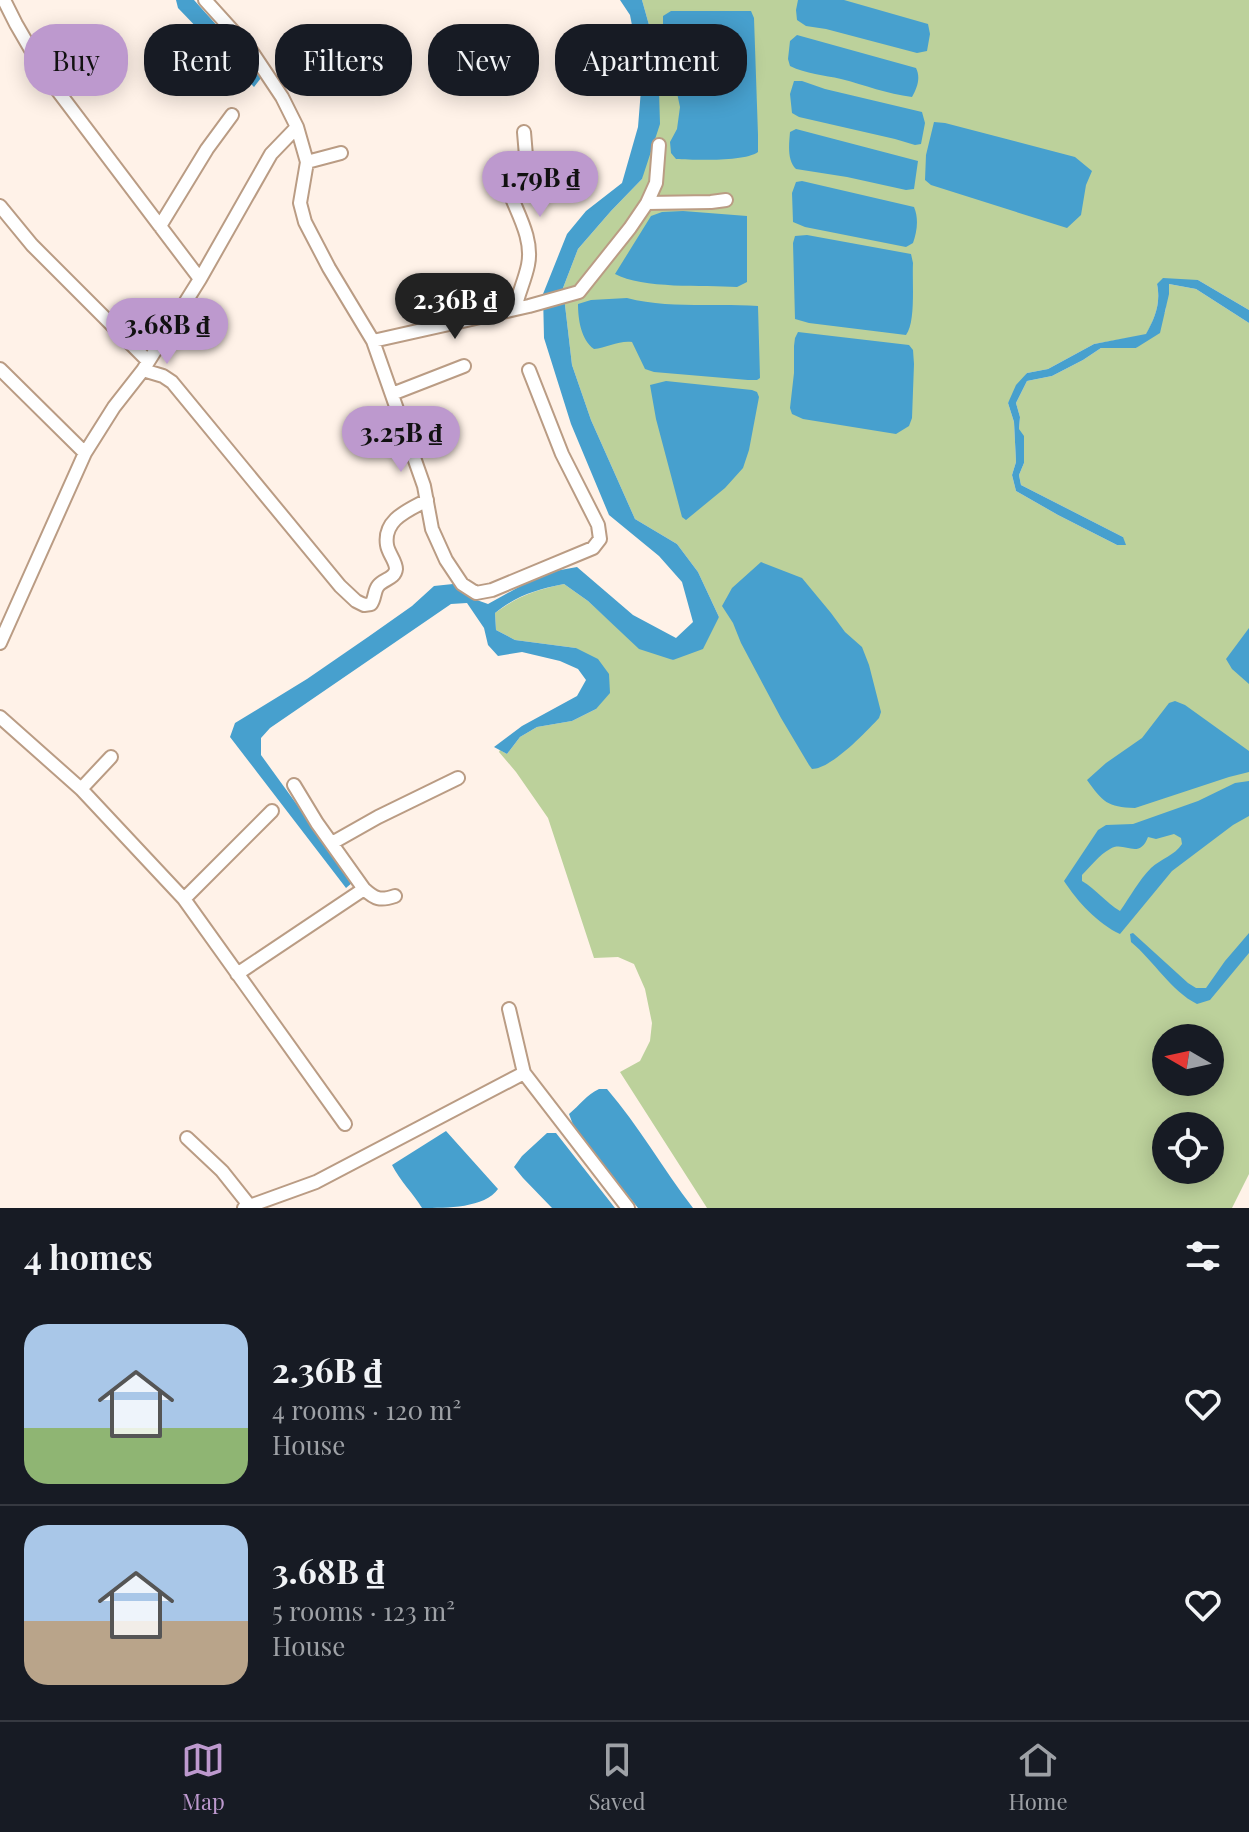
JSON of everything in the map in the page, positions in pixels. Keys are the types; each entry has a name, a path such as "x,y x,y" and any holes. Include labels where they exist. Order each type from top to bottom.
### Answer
{"street":[{"path":"4,0 24,38"},
{"path":"205,0 252,52 282,97 297,127 307,162 300,203 305,222 373,341 424,486 432,529 446,560 462,584 476,593 492,590 593,548 600,539 598,525 562,454 529,370"},
{"path":"63,96 200,279"},
{"path":"160,226 207,149 232,115"},
{"path":"0,643 85,453 114,407 146,366 271,154 297,127"},
{"path":"515,309 529,256 526,233 511,196 514,189 528,180 524,132"},
{"path":"373,341 579,292 647,203 656,183 659,145"},
{"path":"307,162 341,153"},
{"path":"647,203 726,200"},
{"path":"0,206 32,245 146,366 172,382 340,586 356,601 371,604 378,585 393,576 395,565 387,547 389,527 395,518 427,500"},
{"path":"392,394 464,366"},
{"path":"0,369 85,453"},
{"path":"0,717 81,789 184,899 345,1124"},
{"path":"81,789 111,757"},
{"path":"332,843 458,778"},
{"path":"294,785 364,889 379,900 395,896"},
{"path":"184,899 272,811"},
{"path":"237,974 364,889"},
{"path":"509,1009 524,1073 628,1208"},
{"path":"187,1138 222,1171 246,1207 316,1182 524,1073"}],"green space":[{"path":"642,0 1249,0 1249,310 1198,280 1157,284 1156,310 1146,335 1094,344 1048,369 1027,373 1008,403 1014,422 1016,462 1012,475 1016,491 1117,545 1123,537 1021,485 1019,475 1024,463 1016,403 1027,381 1052,376 1101,348 1136,348 1165,312 1169,284 1196,289 1249,323 1249,1174 1232,1208 707,1208 620,1072 640,1061 650,1041 652,1023 645,989 634,964 618,957 594,958 548,818 499,752 507,754 520,737 537,727 572,721 596,709 576,648 515,640 496,630 495,613 527,594 564,584 611,622 673,660 719,617 698,572 677,544 635,519 591,420 572,365 563,288 578,249 642,179 653,96 747,96 747,24 649,24"}],"water":[{"path":"176,0 194,0 216,24 193,24 178,8"},
{"path":"620,0 642,0 649,24 632,24"},
{"path":"798,0 844,0 928,24 927,51 917,53 806,26 797,20"},
{"path":"671,11 751,11 754,18 758,152 731,159 706,160 676,159 671,153 670,142 677,129 680,107 678,96 747,96 747,24 663,24 663,16"},
{"path":"797,35 916,68 918,79 914,94 912,97 894,94 790,66 790,41"},
{"path":"794,81 922,112 925,123 921,144 799,117 792,113 790,94"},
{"path":"640,96 659,96 660,124 642,179 578,249 563,288 572,365 591,420 635,519 677,544 698,572 719,617 703,649 673,660 639,649 588,601 564,584 527,594 503,607 495,613 496,630 515,640 576,648 598,659 609,674 610,693 596,709 572,721 537,727 520,737 507,754 494,747 522,726 577,696 586,680 578,669 560,661 522,652 498,656 488,645 484,628 467,603 451,604 270,728 261,738 261,755 353,882 346,888 230,737 235,723 307,679 412,606 434,586 453,584 474,599 488,604 544,573 577,567 633,615 676,638 693,622 682,582 659,556 609,515 571,424 544,338 543,294 567,234 586,211 622,183 638,127"},
{"path":"934,122 1075,157 1092,171 1086,185 1081,215 1067,228 931,185 925,180 926,155"},
{"path":"796,129 918,161 914,189 796,169 789,147 790,132"},
{"path":"796,182 914,207 917,225 913,243 906,247 793,222 792,193"},
{"path":"683,211 747,216 747,282 737,287 674,285 641,282 615,274 651,216"},
{"path":"807,235 911,254 912,311 906,335 795,319 793,243 795,236"},
{"path":"1163,278 1198,280 1249,310 1249,323 1196,289 1169,284 1160,333 1136,348 1101,348 1052,376 1027,381 1016,403 1019,429 1024,436 1024,463 1019,475 1021,485 1123,537 1126,545 1117,545 1016,491 1012,475 1016,462 1014,422 1008,403 1016,385 1027,373 1048,369 1094,344 1146,334 1156,310 1157,284"},
{"path":"627,298 676,305 758,306 760,378 748,380 654,372 645,369 632,342 594,349 583,335 578,304"},
{"path":"798,332 909,345 913,350 914,364 909,426 896,434 803,419 792,414 794,346"},
{"path":"666,381 752,390 759,397 743,468 725,488 686,520 682,517 650,385"},
{"path":"761,562 802,578 845,632 862,647 869,665 881,712 879,718 848,749 820,767 812,769 809,765 722,606 732,588"},
{"path":"1249,628 1249,684 1226,659"},
{"path":"1175,701 1249,751 1249,772 1135,808 1106,802 1087,780 1142,738 1169,703"},
{"path":"1249,781 1249,816 1172,871 1120,934 1089,911 1064,881 1098,830 1106,825 1133,824 1198,801 1235,783","holes":["1174,834 1181,838 1179,848 1151,868 1120,911 1082,881 1082,875 1110,849 1140,848 1148,837 1156,839"]},
{"path":"1133,933 1196,988 1206,988 1249,933 1249,953 1210,1000 1197,1004 1179,992 1131,942 1130,934"},
{"path":"599,1089 607,1089 619,1103 693,1208 638,1208 575,1130 569,1114"},
{"path":"446,1131 498,1189 475,1203 422,1208 392,1165"},
{"path":"547,1133 556,1133 615,1208 552,1208 523,1178 514,1167"}]}
